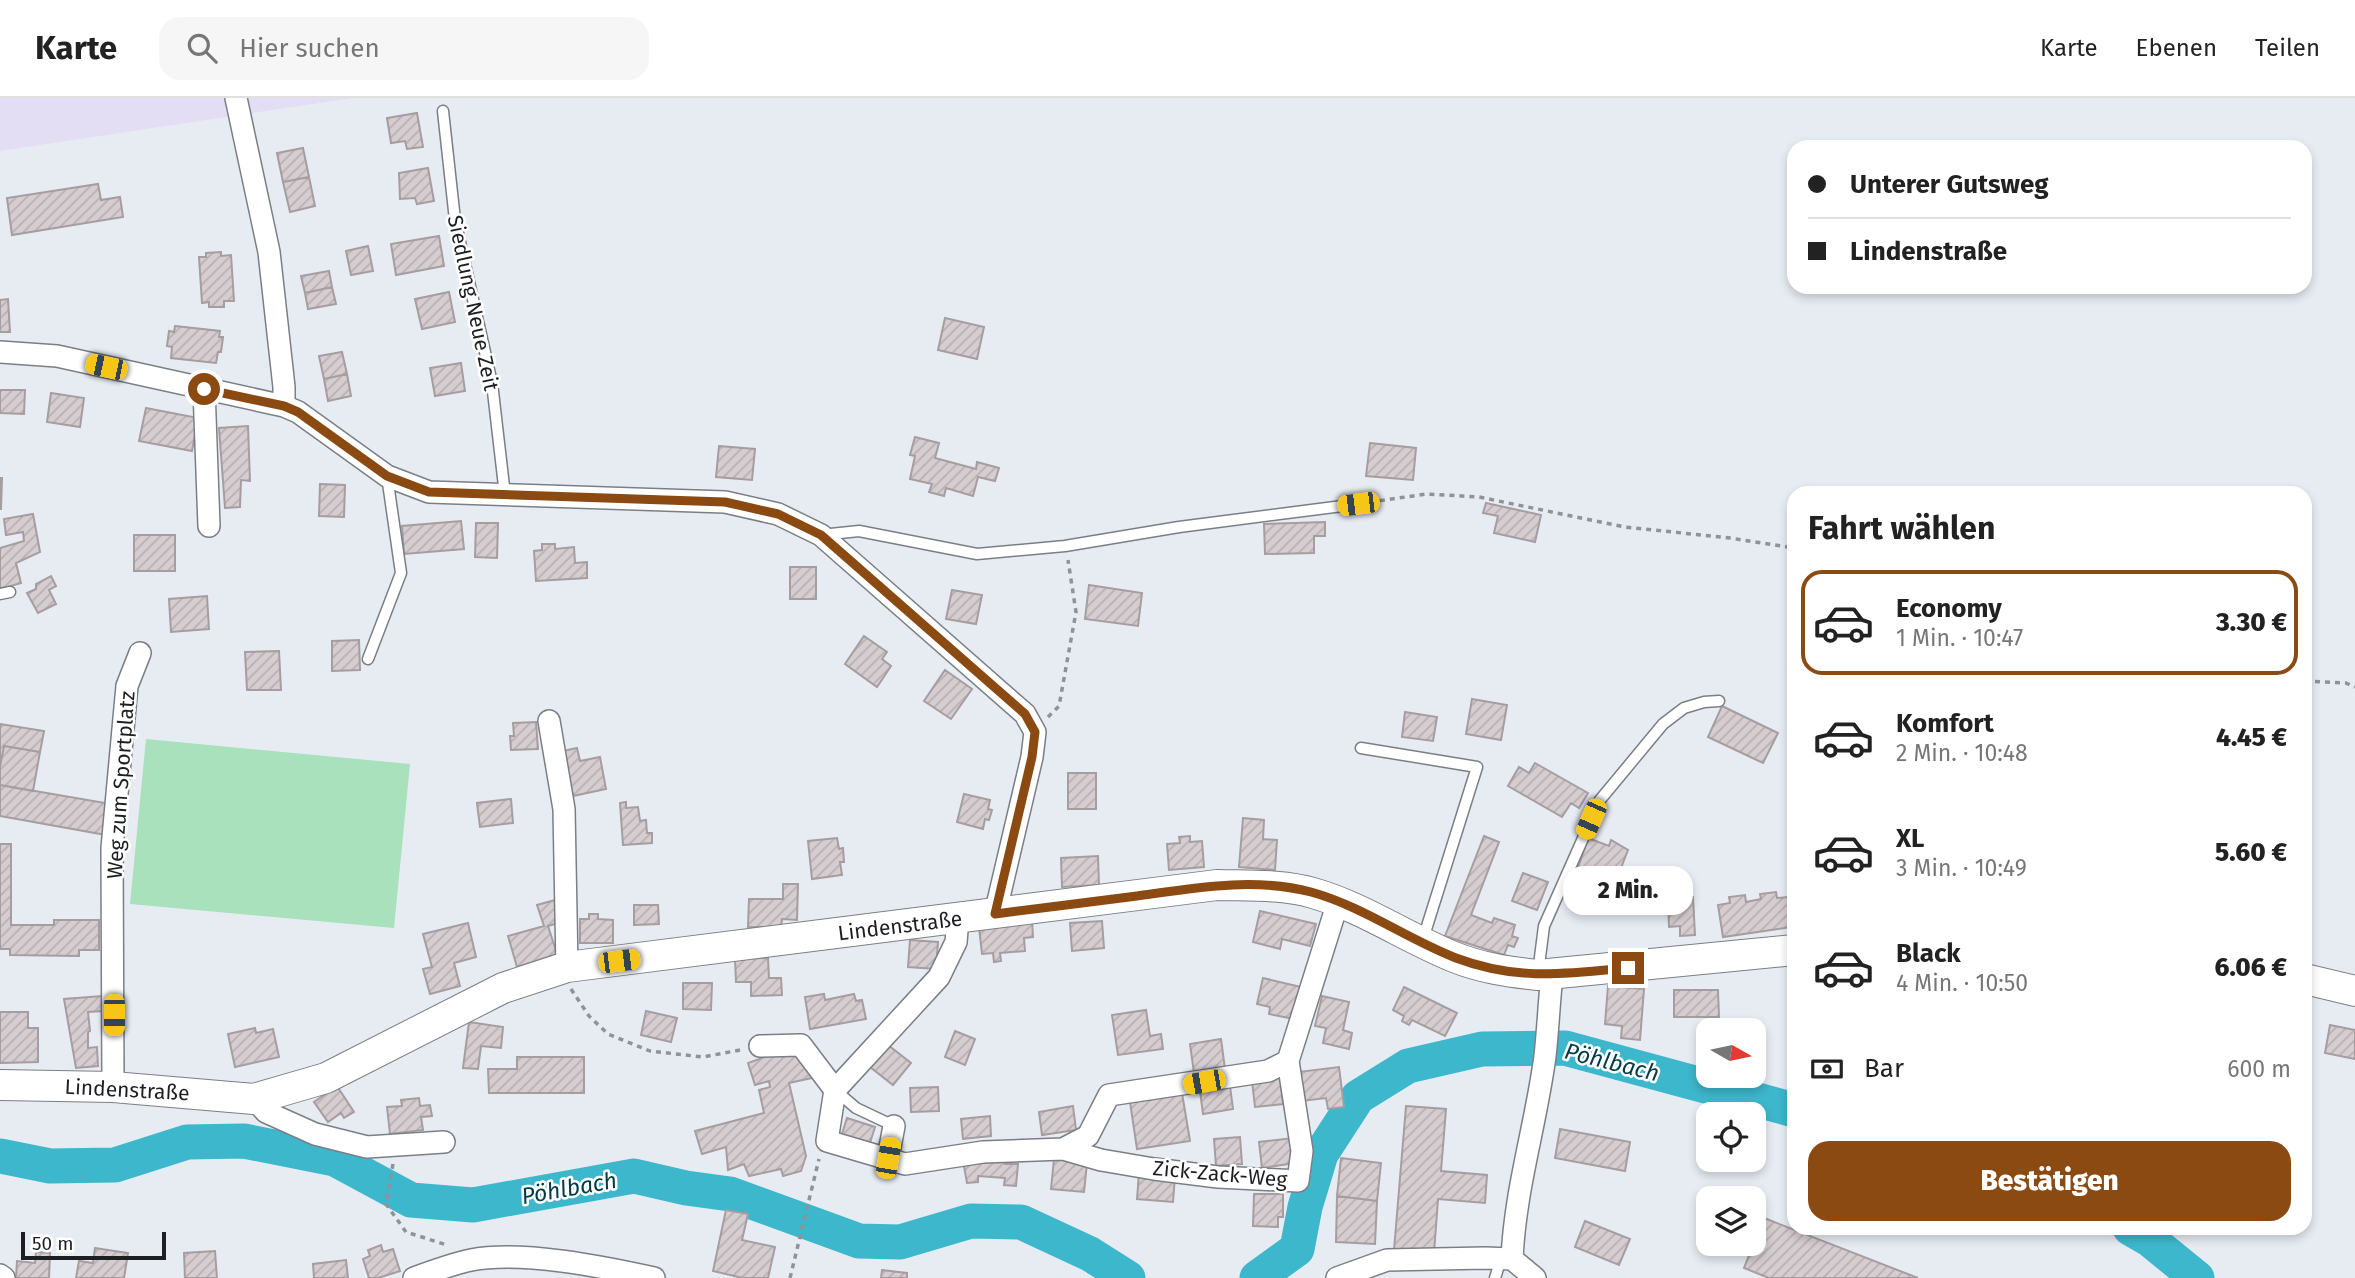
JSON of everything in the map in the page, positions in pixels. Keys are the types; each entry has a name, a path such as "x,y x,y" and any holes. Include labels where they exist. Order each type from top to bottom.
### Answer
{"main road":[{"name":"Lindenstraße","path":"0,1085 113,1087 254,1099 326,1078 503,988 561,969 1217,885 1280,886 1312,892 1456,958 1501,971 1545,975 1787,951"},
{"path":"2312,981 2355,991"}],"street":[{"path":"236,98 269,252 284,406"},
{"path":"0,352 57,356 284,406 298,412 387,476 429,492 725,502 778,514 821,535 1025,714 1035,732 1032,757 995,914"},
{"path":"204,389 209,526"},
{"name":"Weg zum Sportplatz","path":"113,1087 112,848 127,686 140,653"},
{"path":"549,720 564,809 561,969"},
{"name":"Zick-Zack-Weg","path":"827,1141 905,1164 983,1152 1063,1149 1101,1160 1154,1169 1218,1177 1298,1181 1302,1150 1288,1061 1338,902"},
{"path":"827,1141 835,1090 939,977 956,942 958,919"},
{"path":"1503,1265 1513,1230 1521,1172 1545,1057 1545,975"},
{"path":"760,1046 801,1045 835,1090"},
{"path":"1063,1149 1088,1136 1109,1095 1268,1071 1288,1061"},
{"path":"254,1099 266,1112 315,1135 367,1147 444,1142"},
{"path":"888,1158 894,1126"},
{"path":"414,1278 473,1260 499,1257 568,1262 654,1278"},
{"path":"1337,1278 1387,1260 1503,1265 1535,1278"},
{"path":"0,1275 4,1278"}],"lane":[{"name":"Siedlung Neue Zeit","path":"443,111 454,220 492,383 505,495"},
{"path":"368,659 401,573 387,476"},
{"path":"821,535 859,530 977,554 1065,546 1179,527 1358,504"},
{"path":"1545,975 1544,926 1600,800 1663,724 1684,708 1719,701"},
{"path":"1361,748 1476,767 1422,942"},
{"path":"835,1090 856,1108 894,1126"}],"path":[{"path":"1358,504 1427,494 1479,497 1625,527 1787,547"},
{"path":"1035,732 1059,706 1076,612 1065,546"},
{"path":"2312,681 2346,683 2355,687"},
{"path":"561,969 589,1017 608,1034 650,1051 703,1056 760,1046"},
{"path":"790,1278 817,1162 827,1141"},
{"path":"393,1166 386,1204 406,1232 457,1248 473,1260"}],"shaded area":[{"path":"0,98 353,98 0,151"}],"green space":[{"path":"146,739 410,764 394,928 130,904"}],"building":[{"path":"417,113 423,147 407,149 405,141 391,143 387,118"},
{"path":"303,148 309,177 283,182 277,153"},
{"path":"428,168 434,201 417,204 415,198 400,199 399,173"},
{"path":"309,177 315,206 290,212 283,182"},
{"path":"98,184 101,200 120,197 123,217 12,235 7,198"},
{"path":"439,236 444,266 396,275 391,244"},
{"path":"368,246 373,271 351,275 346,251"},
{"path":"221,252 221,256 231,255 234,301 224,301 224,307 209,307 209,302 202,303 199,257 206,257 206,253"},
{"path":"329,271 332,287 305,293 301,276"},
{"path":"332,287 336,304 308,309 305,293"},
{"path":"449,292 455,322 422,329 415,299"},
{"path":"8,299 10,332 0,332 0,300"},
{"path":"945,318 984,327 977,359 938,350"},
{"path":"175,326 220,331 219,337 223,337 216,363 171,358 172,347 167,346 169,331 174,332"},
{"path":"342,352 347,374 324,379 319,356"},
{"path":"461,363 465,391 435,396 430,368"},
{"path":"347,374 351,396 328,401 324,379"},
{"path":"0,390 25,390 24,414 0,413"},
{"path":"51,393 84,398 80,427 47,422"},
{"path":"146,408 198,418 192,451 139,441"},
{"path":"248,426 250,481 241,480 240,507 225,508 219,428"},
{"path":"915,437 939,443 935,458 976,469 977,462 999,468 995,481 978,477 973,496 946,488 944,496 929,492 932,484 910,479 915,456 910,455"},
{"path":"1370,443 1416,448 1413,480 1366,476"},
{"path":"719,446 755,449 752,480 716,477"},
{"path":"2,478 1,509 0,509"},
{"path":"320,484 345,485 344,517 319,516"},
{"path":"1486,503 1541,515 1535,542 1494,533 1498,516 1483,513"},
{"path":"33,514 40,552 16,563 21,583 0,589 0,548 24,541 23,532 6,535 4,519"},
{"path":"461,521 464,549 404,554 402,526"},
{"path":"1325,522 1325,536 1314,536 1314,553 1265,554 1264,524"},
{"path":"476,523 498,523 497,558 475,557"},
{"path":"134,535 175,535 175,571 134,571"},
{"path":"542,544 555,544 555,549 574,547 575,563 587,562 587,578 536,581 534,551 542,550"},
{"path":"790,567 816,567 816,599 790,599"},
{"path":"51,576 56,586 49,590 56,604 38,613 27,593 36,589 36,584"},
{"path":"1089,585 1142,593 1138,626 1085,619"},
{"path":"952,590 982,595 976,624 946,619"},
{"path":"207,596 209,629 171,632 169,599"},
{"path":"864,636 887,652 882,659 891,666 877,687 845,664"},
{"path":"359,640 360,670 332,671 332,641"},
{"path":"279,651 281,690 247,690 245,652"},
{"path":"945,670 972,689 951,719 924,701"},
{"path":"1472,699 1507,705 1501,740 1466,734"},
{"path":"1722,706 1778,733 1763,763 1708,737"},
{"path":"1405,712 1437,717 1433,741 1402,737"},
{"path":"536,722 538,749 511,750 513,723"},
{"path":"0,724 44,731 40,752 4,746 0,767"},
{"path":"4,746 40,752 33,791 0,785"},
{"path":"577,748 580,761 600,757 606,789 573,796 563,751"},
{"path":"1535,763 1588,793 1579,808 1571,803 1562,817 1508,786 1519,767 1529,773"},
{"path":"1068,773 1096,773 1096,809 1068,809"},
{"path":"0,785 111,804 106,835 0,816"},
{"path":"964,794 990,800 988,809 992,810 989,820 985,819 983,829 957,822"},
{"path":"511,799 513,823 480,827 477,803"},
{"path":"626,802 626,808 638,807 640,821 646,820 647,833 652,833 652,843 623,845 620,803"},
{"path":"1243,818 1264,820 1263,839 1277,840 1275,870 1239,867"},
{"path":"1190,836 1190,842 1202,841 1204,867 1169,870 1167,844 1180,843 1179,837"},
{"path":"1484,836 1499,842 1471,915 1492,923 1494,918 1515,925 1512,936 1518,938 1514,947 1508,945 1504,955 1445,936"},
{"path":"837,838 839,849 843,848 844,862 840,862 842,875 812,879 808,841"},
{"path":"1588,838 1609,846 1611,840 1628,850 1606,906 1575,896 1582,873 1577,871"},
{"path":"0,844 11,844 11,925 54,925 54,920 99,920 99,950 79,950 79,956 10,955 10,949 0,949"},
{"path":"1098,856 1099,885 1062,887 1061,858"},
{"path":"1523,873 1548,882 1537,910 1512,901"},
{"path":"783,884 798,884 797,920 782,919 781,927 748,927 749,899 783,899"},
{"path":"1776,892 1777,898 1787,897 1787,928 1723,937 1718,905 1730,903 1729,897 1745,895 1746,902 1761,899 1760,894"},
{"path":"1693,897 1695,935 1680,936 1680,926 1669,927 1668,898"},
{"path":"555,900 562,922 548,926 557,954 517,967 508,936 544,926 537,905"},
{"path":"634,905 658,905 659,924 634,925"},
{"path":"1260,911 1316,924 1310,946 1282,939 1280,949 1253,942"},
{"path":"589,914 598,914 598,919 613,920 613,943 580,943 580,919 589,919"},
{"path":"1032,920 1033,937 1024,938 1025,951 1000,953 1001,961 994,962 993,953 982,954 979,927"},
{"path":"1102,921 1104,948 1072,951 1070,923"},
{"path":"468,923 476,957 454,963 460,986 430,994 423,969 432,967 423,934"},
{"path":"910,940 938,942 936,969 908,967"},
{"path":"768,958 769,978 781,978 782,995 751,996 751,982 736,982 735,959"},
{"path":"1263,978 1301,987 1294,1019 1269,1014 1270,1007 1257,1004"},
{"path":"683,983 712,983 711,1010 683,1009"},
{"path":"1608,986 1644,989 1640,1040 1621,1038 1622,1026 1605,1024"},
{"path":"1404,987 1457,1013 1445,1036 1412,1020 1409,1025 1402,1021 1404,1016 1393,1010"},
{"path":"1674,990 1718,990 1719,1017 1674,1017"},
{"path":"824,994 825,1000 854,994 856,1001 862,1000 866,1019 810,1029 805,997"},
{"path":"102,996 103,1011 88,1012 88,1048 97,1047 98,1066 76,1068 64,999"},
{"path":"1322,996 1349,1002 1343,1030 1352,1033 1349,1049 1323,1043 1326,1028 1315,1026"},
{"path":"1146,1010 1150,1036 1161,1034 1163,1049 1118,1055 1112,1015"},
{"path":"646,1011 677,1018 671,1042 641,1035"},
{"path":"0,1012 28,1012 28,1028 38,1028 38,1062 0,1063"},
{"path":"469,1022 503,1027 501,1048 481,1046 478,1069 463,1068"},
{"path":"2330,1025 2355,1030 2355,1059 2325,1053"},
{"path":"255,1028 256,1033 273,1029 279,1057 235,1067 228,1034"},
{"path":"955,1031 975,1039 965,1065 945,1057"},
{"path":"1221,1039 1225,1069 1194,1073 1190,1044"},
{"path":"888,1045 911,1063 893,1085 870,1067"},
{"path":"793,1047 816,1077 789,1083 806,1156 801,1171 783,1176 781,1169 749,1176 744,1164 728,1170 726,1147 702,1154 695,1131 764,1113 759,1090 770,1087 769,1081 755,1085 748,1063"},
{"path":"517,1057 584,1057 584,1093 489,1093 488,1069 517,1069"},
{"path":"1339,1067 1344,1107 1328,1109 1326,1098 1302,1101 1298,1072"},
{"path":"1280,1077 1283,1104 1255,1107 1252,1081"},
{"path":"337,1086 354,1112 344,1118 341,1113 328,1122 314,1102"},
{"path":"1230,1086 1233,1109 1203,1114 1200,1091"},
{"path":"938,1087 939,1111 911,1112 910,1088"},
{"path":"1182,1093 1190,1141 1137,1149 1130,1102"},
{"path":"419,1098 420,1106 430,1105 432,1116 421,1117 423,1130 390,1134 387,1107 402,1106 401,1100"},
{"path":"1073,1106 1076,1130 1042,1135 1039,1112"},
{"path":"1406,1106 1446,1109 1441,1171 1487,1175 1485,1203 1438,1199 1434,1253 1394,1250"},
{"path":"990,1116 991,1136 963,1139 961,1119"},
{"path":"847,1118 875,1127 869,1146 841,1137"},
{"path":"1560,1129 1630,1142 1625,1171 1555,1158"},
{"path":"1240,1137 1242,1164 1216,1166 1214,1139"},
{"path":"1293,1138 1296,1163 1262,1168 1259,1142"},
{"path":"1341,1158 1381,1163 1377,1201 1337,1196"},
{"path":"1006,1159 1005,1164 1018,1164 1016,1186 1004,1185 1005,1178 978,1176 978,1182 967,1183 963,1161"},
{"path":"1054,1159 1087,1163 1084,1192 1051,1189"},
{"path":"1139,1173 1175,1176 1173,1202 1137,1199"},
{"path":"1254,1194 1283,1194 1283,1217 1278,1217 1278,1227 1253,1226"},
{"path":"1337,1196 1377,1201 1375,1244 1336,1242"},
{"path":"726,1210 748,1214 742,1240 775,1247 768,1278 743,1278 713,1271"},
{"path":"1766,1219 1787,1227 1787,1235 1808,1235 1918,1278 1769,1278 1744,1268 1749,1256 1766,1256"},
{"path":"1585,1221 1630,1239 1619,1265 1575,1247"},
{"path":"381,1245 383,1252 393,1249 400,1271 369,1278 363,1259 370,1256 368,1250"},
{"path":"95,1248 128,1253 124,1278 76,1278 79,1261 93,1263"},
{"path":"215,1251 217,1278 185,1278 184,1253"},
{"path":"36,1252 50,1253 49,1278 16,1278 17,1261 35,1263"},
{"path":"346,1260 348,1278 314,1278 313,1264"},
{"path":"882,1270 907,1273 907,1278 881,1278"}],"waterway":[{"name":"Pöhlbach","path":"1257,1278 1297,1249 1305,1207 1321,1154 1358,1097 1408,1066 1482,1049 1565,1048 1787,1108"},
{"name":"Pöhlbach","path":"0,1156 50,1166 115,1165 187,1142 244,1141 335,1159 411,1200 473,1205 634,1176 686,1188 730,1194 859,1241 900,1242 971,1221 1021,1222 1090,1254 1128,1278"},
{"name":"Pöhlbach","path":"2142,1235 2197,1278"}],"route":[{"path":"204,389 284,406 298,412 387,476 429,492 725,502 778,514 821,535 1025,714 1035,732 1032,757 995,914 1217,885 1280,886 1312,892 1456,958 1501,971 1552,975 1628,968"}]}
